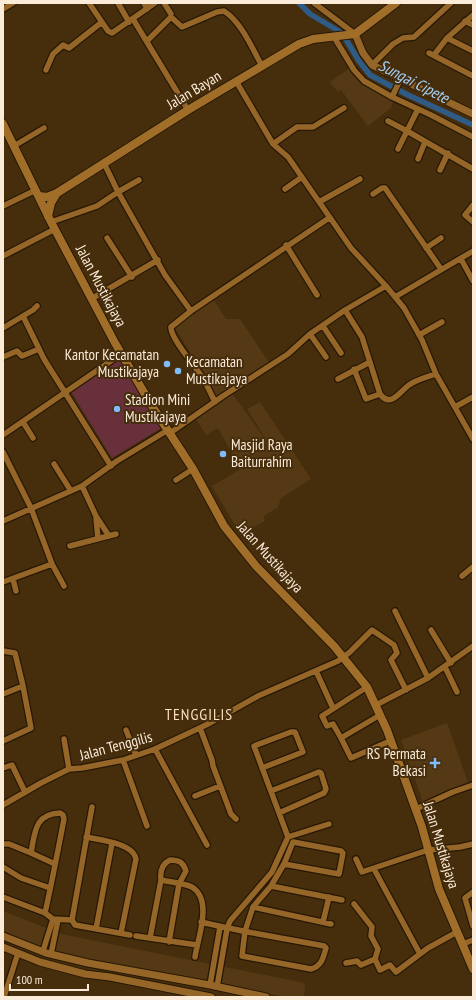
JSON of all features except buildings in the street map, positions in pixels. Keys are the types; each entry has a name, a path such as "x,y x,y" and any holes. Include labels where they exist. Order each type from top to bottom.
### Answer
{"main road":[{"path":"351,34 396,3"},
{"name":"Jalan Bayan","path":"38,193 47,196 57,193 188,110 305,41 351,34"},
{"name":"Jalan Mustikajaya","path":"3,124 91,299 121,354 193,469 224,526 256,566 344,657 367,687 376,704 416,809 439,889 473,969"},
{"path":"52,222 51,203 57,193"}],"street":[{"path":"3,9 13,3"},
{"path":"89,3 102,22 112,33 155,3"},
{"path":"118,3 147,41 188,110"},
{"path":"144,3 147,9"},
{"path":"164,3 171,14"},
{"path":"314,3 351,34 372,65 399,82 473,114"},
{"path":"372,65 393,44 403,38 414,37 451,3"},
{"path":"147,41 171,17 182,27 217,12 224,11 232,17 240,28 262,66"},
{"path":"473,15 431,54 473,76"},
{"path":"465,21 473,25"},
{"path":"46,70 53,54 63,45 70,48 102,22"},
{"path":"335,37 358,75 367,83 473,137"},
{"path":"447,38 473,51"},
{"path":"236,81 273,144 288,157 351,248 395,297 419,335 436,374 473,438"},
{"path":"393,95 399,82"},
{"path":"273,144 297,127 314,127 344,108"},
{"path":"398,150 418,109"},
{"path":"388,121 448,153 473,169"},
{"path":"14,146 44,128"},
{"path":"418,159 425,142"},
{"path":"440,170 448,153"},
{"path":"104,163 118,192 172,286 191,311"},
{"path":"284,189 302,177"},
{"path":"319,202 360,179"},
{"path":"3,256 52,222 97,206 139,180"},
{"path":"373,194 382,188 385,188 441,269"},
{"path":"3,206 38,193"},
{"path":"473,205 465,216 473,222"},
{"path":"215,402 203,378 171,331 173,325 286,245 329,218"},
{"path":"107,238 132,277"},
{"path":"426,248 441,238"},
{"path":"286,245 317,295"},
{"path":"395,297 473,251"},
{"path":"460,259 473,281"},
{"path":"91,299 132,277 158,260"},
{"path":"3,521 82,486 111,466 169,432 288,354 310,334 345,310 386,286"},
{"path":"3,328 37,306"},
{"path":"345,310 362,337 380,394 385,399 393,399 400,395 409,384 436,374"},
{"path":"23,316 39,349 111,466"},
{"path":"419,335 442,322"},
{"path":"322,326 341,353"},
{"path":"310,334 326,357"},
{"path":"3,357 17,351 22,356 39,349"},
{"path":"3,435 121,354"},
{"path":"338,379 354,369 370,362"},
{"path":"354,369 366,399 380,394"},
{"path":"455,407 473,397"},
{"path":"24,422 33,438"},
{"path":"3,452 31,508 52,564 64,586"},
{"path":"54,464 71,491"},
{"path":"176,480 193,469"},
{"path":"82,486 96,516 109,536"},
{"path":"96,516 98,539"},
{"path":"70,546 116,534"},
{"path":"3,582 52,564"},
{"path":"462,576 473,568"},
{"path":"13,579 16,591"},
{"path":"395,611 428,678"},
{"name":"Jalan Tenggilis","path":"3,805 69,769 123,760 155,749 200,728 258,696 344,657 371,631 374,630 394,646 397,653 391,660 406,690"},
{"path":"431,630 451,663"},
{"path":"376,704 428,678 446,667 473,646"},
{"path":"3,651 15,653 31,728 3,741"},
{"path":"446,667 457,692"},
{"path":"316,671 333,708"},
{"path":"3,694 23,686"},
{"path":"367,687 333,708 322,717 327,726 333,724 351,758 390,741"},
{"path":"341,738 380,715"},
{"path":"200,728 231,814 236,818"},
{"path":"126,730 136,755"},
{"path":"213,986 222,957 227,928 233,916 272,872 288,837 262,768 255,745 291,732 295,732 303,752 262,768"},
{"path":"64,739 69,769"},
{"path":"155,749 207,845"},
{"path":"123,760 147,826"},
{"path":"4,765 12,765 25,792"},
{"path":"271,791 319,772 321,773 326,789 324,793 279,813"},
{"path":"416,809 453,792 473,785"},
{"path":"195,796 220,786"},
{"path":"92,807 72,920 75,925 169,942 197,945"},
{"path":"31,853 38,822 43,818 60,813 64,817 45,913"},
{"path":"288,837 329,824"},
{"path":"86,837 112,843 132,850 136,859 121,933"},
{"path":"201,922 220,927 245,931 324,946 326,948 322,961 316,967 311,969 241,958 245,931 253,907 272,886 284,864 291,844 295,841 341,851 343,853 339,874 284,864"},
{"path":"96,929 112,843"},
{"path":"3,844 9,844 55,864"},
{"path":"356,859 362,872 428,850 460,847 473,844"},
{"path":"150,938 162,880 160,874 164,864 170,860 176,860 181,862 186,871 180,884 169,942"},
{"path":"3,868 21,878 50,888"},
{"path":"374,869 420,954"},
{"path":"162,880 191,887 203,900 204,911 195,957"},
{"path":"272,886 342,900"},
{"path":"473,892 465,898 472,918 473,926"},
{"path":"3,897 45,913 55,920 72,920"},
{"path":"323,922 329,897"},
{"path":"354,904 372,927 371,936 378,949 375,960 380,970 390,965 396,972 420,954 457,932"},
{"path":"253,907 331,924"},
{"path":"43,951 55,920"},
{"path":"51,954 55,920"},
{"path":"213,986 214,955 220,927"},
{"path":"3,936 51,954 107,967 266,997"},
{"path":"463,944 473,940"},
{"path":"3,947 40,962 85,974 110,977 211,997"},
{"path":"4,997 18,953"},
{"path":"214,955 222,957"},
{"path":"346,963 356,961 361,965 375,960"}],"shaded area":[{"path":"351,67 361,80 394,100 390,109 368,126 341,90 338,92 330,82"},
{"path":"214,300 226,319 240,319 270,364 217,397 174,326"},
{"name":"Stadion Mini Mustikajaya","path":"121,359 163,427 112,458 70,390"},
{"path":"232,393 270,446 247,409 260,402 311,479 281,498 278,507 264,516 265,521 240,534 212,486 241,469 218,428 206,435 196,419"},
{"name":"RS Permata Bekasi","path":"447,723 469,785 423,802 401,740"},
{"path":"3,911 61,934 305,983 304,997 286,997 54,952 3,931"}],"waterway":[{"name":"Sungai Cipete","path":"299,3 310,14 342,33 359,61 370,75 408,95 473,125"}],"place":[{"name":"Kantor Kecamatan Mustikajaya","path":"167,364"},
{"name":"Kecamatan Mustikajaya","path":"178,371"},
{"name":"Stadion Mini Mustikajaya","path":"117,409"},
{"name":"Masjid Raya Baiturrahim","path":"223,454"},
{"name":"RS Permata Bekasi","path":"435,763"}],"district":[{"name":"TENGGILIS","path":"199,714"}]}
